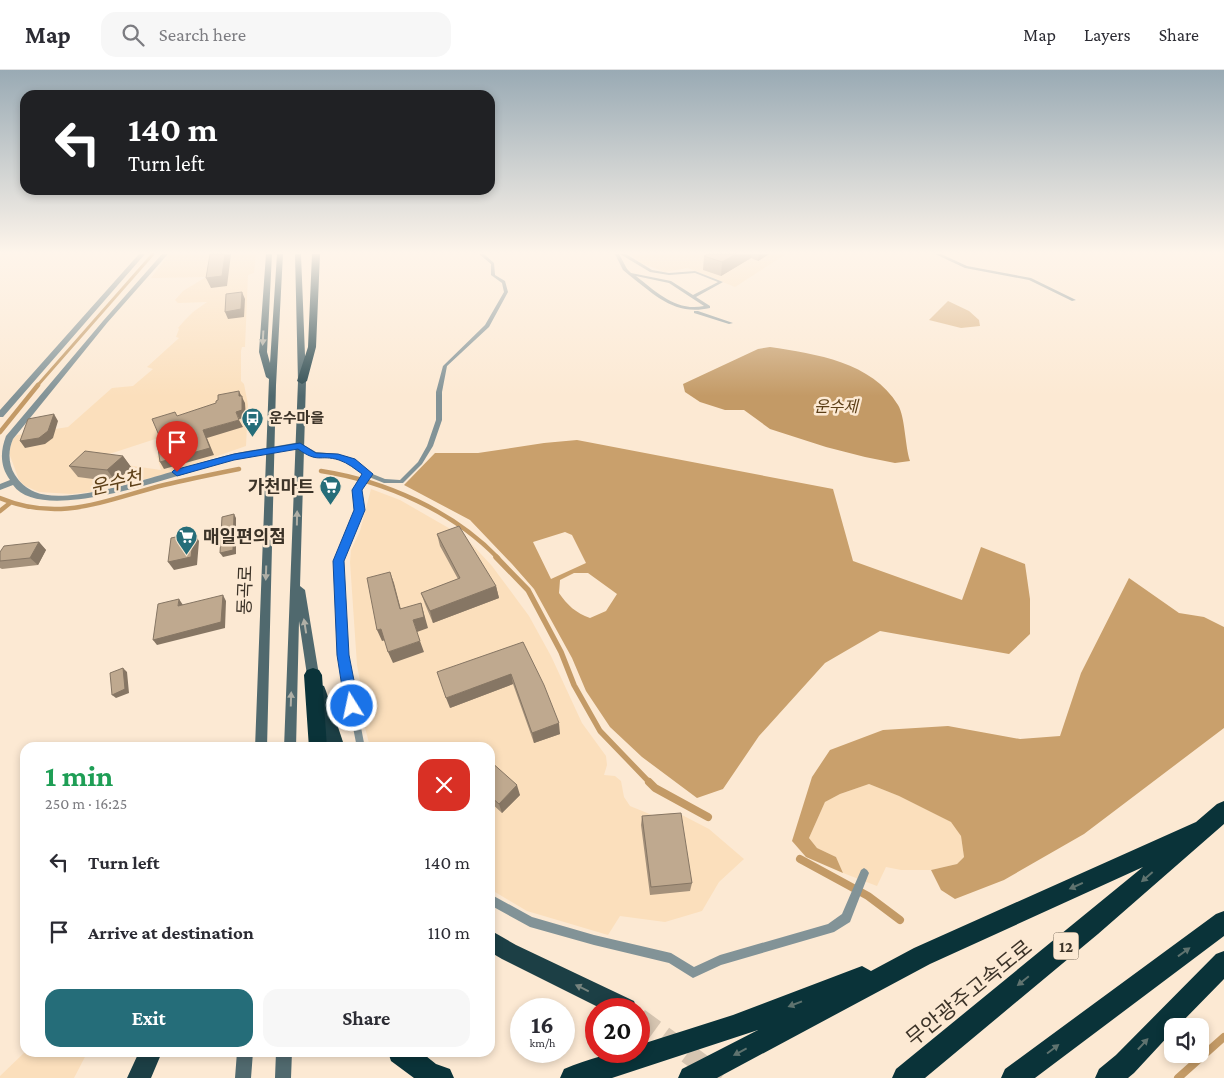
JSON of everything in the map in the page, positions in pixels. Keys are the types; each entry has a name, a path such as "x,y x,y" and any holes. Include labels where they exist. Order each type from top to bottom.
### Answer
{"highway":[{"path":"313,674 318,742"},
{"path":"313,674 335,742"},
{"name":"무안광주고속도로","path":"905,1078 1090,926 1224,811"},
{"path":"691,1078 922,956 1201,830"},
{"path":"1014,1078 1224,922"},
{"path":"495,943 509,952 603,998"},
{"path":"573,1078 733,1027 922,956"},
{"path":"1108,1078 1125,1064 1224,962"},
{"path":"139,1078 149,1057"},
{"path":"407,1057 429,1074 441,1078"}],"main road":[{"path":"266,301 263,352 272,385"},
{"name":"동곡로","path":"261,742 272,385 277,301"},
{"path":"290,742 302,382 299,301"},
{"path":"302,382 312,347 315,301"},
{"path":"296,567 313,674"},
{"path":"243,1078 245,1057"},
{"path":"283,1078 284,1057"}],"street":[{"path":"0,415 101,301"},
{"path":"123,301 10,438 5,446 4,457 7,485 36,495 77,498 102,494 234,457 300,446"}],"lane":[{"path":"300,446 314,456 338,456 352,462 367,476 384,481 401,482 420,463 430,446 439,420 439,392 445,366 487,326 501,301"},
{"path":"667,301 675,307 695,311 731,323"},
{"path":"695,311 708,308 699,301"},
{"path":"360,742 343,655 338,594 338,561 360,510 357,490 367,476"},
{"path":"495,902 530,922 594,940 671,958 693,973 720,960 830,928 846,918 864,873"}],"shaded area":[{"path":"176,301 247,301 245,347 242,347 241,351 241,381 244,384 248,405 246,446 163,475 91,492 71,494 39,492 25,486 19,480 9,453 12,440 17,435 68,427 112,388 133,386 153,369 147,367 179,338 176,337 178,328 184,321 207,302 178,303","holes":["189,428 194,444 157,456 161,470 91,460"]},
{"path":"948,301 969,311 979,320 980,326 961,328 929,320"},
{"path":"577,440 833,489 853,561 962,600 981,547 1025,564 1030,599 1030,634 1009,654 880,631 825,663 759,736 723,789 697,798 642,757 610,727 586,691 572,658 534,589 512,564 470,520 404,485 435,453 478,453","holes":["565,532 572,535 586,563 551,579 533,542","574,573 588,573 617,594 606,611 590,618 576,611 565,601 559,593 560,580"]},
{"path":"371,489 400,500 466,538 492,566 529,616 551,656 582,723 606,756 607,765 604,775 615,776 621,781 624,797 630,806 652,815 672,813 682,815 709,829 744,859 719,882 702,911 665,922 620,916 608,935 527,911 495,892 495,742 369,742 362,716 362,692 357,665 350,562 351,550 360,531"},
{"path":"1129,578 1179,613 1204,617 1224,627 1224,728 1084,834 1004,880 955,899 941,890 931,870 957,864 964,857 961,836 951,822 899,796 869,784 840,794 825,802 809,838 817,848 836,857 843,873 806,857 792,841 812,777 830,750 883,730 948,726 1020,739 1060,736 1081,673"},
{"path":"869,784 899,796 952,822 961,836 964,857 957,864 931,870 901,870 886,867 877,886 843,873 836,857 817,848 809,838 825,802 840,794"},
{"path":"20,1057 85,1057 74,1078 0,1078"}],"water":[{"name":"운수제","path":"770,347 806,353 841,362 874,379 887,390 898,405 904,424 910,461 895,463 826,447 770,429 744,410 725,410 700,402 685,392 683,384 758,349"}],"building":[{"path":"226,301 241,301 241,309 225,312"},
{"path":"239,391 239,396 242,396 242,410 236,412 239,420 203,430 210,448 160,462 158,448 164,447 152,419 175,412 177,416 216,403 218,395"},
{"path":"54,414 48,431 39,438 20,441 28,419"},
{"path":"85,451 123,456 107,470 69,466"},
{"path":"234,514 233,550 220,553 222,517"},
{"path":"459,526 496,586 430,611 421,593 460,578 437,534"},
{"path":"194,533 191,557 168,562 171,538"},
{"path":"39,542 30,558 0,561 0,552 4,546"},
{"path":"390,572 400,609 421,603 424,617 413,620 420,641 388,652 381,629 377,630 367,578"},
{"path":"223,595 221,622 153,640 158,604 179,599 178,606"},
{"path":"523,642 544,685 559,723 532,733 511,674 446,698 437,672"},
{"path":"123,668 125,689 112,695 110,673"},
{"path":"495,765 517,785 499,804 495,800"},
{"path":"681,813 692,883 651,887 642,816"}],"waterway":[{"name":"운수천","path":"37,386 112,301"},
{"name":"운수천","path":"0,432 38,385"},
{"name":"운수천","path":"0,498 43,509 63,509 102,502 164,485 239,469"},
{"path":"321,471 369,482 417,501 439,512 460,526 498,558"},
{"path":"0,511 10,503"},
{"path":"496,557 528,590 561,652 574,685 600,731 651,784"},
{"path":"651,784 708,817"},
{"path":"800,859 868,896 900,920"},
{"path":"1178,1078 1224,1037"}],"tunnel":[{"path":"650,1026 721,1078"}],"place":[{"name":"운수마을","path":"253,437"},
{"name":"가천마트","path":"330,506"},
{"name":"매일편의점","path":"187,556"}],"route":[{"path":"177,472 234,457 300,446 314,456 338,456 352,462 368,474 357,490 360,510 338,561 338,594 343,655 352,706"}]}
